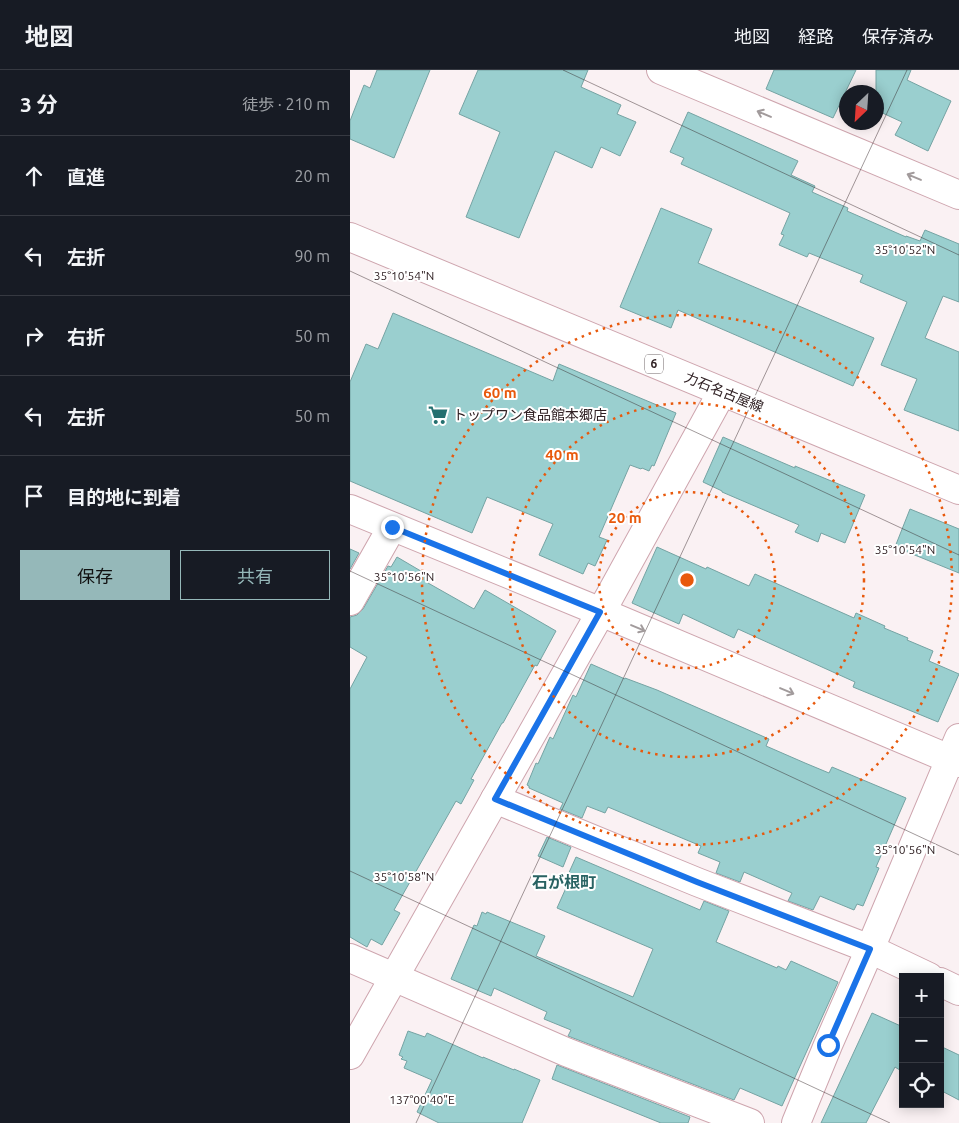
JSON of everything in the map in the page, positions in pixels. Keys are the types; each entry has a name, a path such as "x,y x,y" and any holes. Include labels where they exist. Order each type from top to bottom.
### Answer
{"street":[{"path":"661,70 959,195"},
{"name":"力石名古屋線","path":"350,237 959,490"},
{"path":"350,1055 722,392"},
{"path":"350,509 600,612 956,753 828,1045 796,1123"},
{"path":"350,600 392,527"},
{"path":"495,799 697,882 870,949 921,973"},
{"path":"350,958 566,1052 750,1123"},
{"path":"944,984 959,991"}],"building":[{"path":"377,70 430,70 394,158 350,139 350,121 364,85 370,88"},
{"path":"478,70 588,70 581,87 621,105 617,114 636,122 620,156 601,147 592,168 555,151 519,238 466,217 500,132 459,114"},
{"path":"774,70 856,70 849,85 839,85 839,105 833,118 766,89"},
{"path":"876,70 911,70 907,80 951,101 928,151 895,135 902,122 884,114 884,85 876,85"},
{"path":"688,112 798,161 791,175 815,186 812,192 848,208 847,211 906,237 920,241 925,230 959,244 959,302 943,296 925,338 959,352 959,431 904,410 917,379 881,365 907,302 860,282 863,275 809,253 807,257 779,245 784,235 781,234 790,213 681,164 684,158 670,152"},
{"path":"661,208 712,229 698,263 874,338 853,386 678,310 671,328 620,307"},
{"path":"393,313 553,381 559,364 676,413 654,466 652,465 649,471 630,465 599,537 607,540 595,566 588,563 583,574 539,555 553,524 487,497 472,533 350,481 350,382 366,344 378,349"},
{"path":"723,437 865,495 845,543 821,533 818,542 795,532 799,525 703,482"},
{"path":"910,509 959,529 959,573 895,547"},
{"path":"657,547 749,586 755,574 854,618 856,613 908,638 907,640 933,651 929,661 959,674 938,722 853,687 855,682 738,629 734,638 683,614 679,624 632,603"},
{"path":"350,549 359,553 350,569"},
{"path":"397,557 431,577 428,583 474,609 485,590 556,631 471,779 474,780 461,804 456,801 394,910 400,913 382,945 371,939 367,947 350,937 350,689 367,657 350,647 350,617 357,615 363,609 388,566 391,567"},
{"path":"591,664 657,690 769,739 766,746 805,763 829,773 832,767 906,798 876,867 879,868 863,906 857,904 854,910 820,896 813,910 788,901 792,893 744,872 740,882 716,873 720,862 698,853 701,846 608,807 605,813 587,806 582,818 560,809 563,803 529,788 527,785 536,763 538,764 550,737 553,739 573,695 576,697"},
{"path":"547,837 571,847 563,867 538,856"},
{"path":"576,857 700,910 704,901 729,911 716,942 777,968 778,966 786,970 791,961 838,982 782,1106 740,1088 734,1100 568,1036 571,1030 544,1019 547,1012 494,988 491,996 451,979 474,925 477,926 482,912 486,914 487,912 545,936 536,956 633,997 653,949 557,908 570,879 567,877"},
{"path":"872,1013 899,1025 899,1070 895,1067 866,1123 821,1123"},
{"path":"408,1031 425,1037 427,1033 483,1058 540,1080 522,1123 439,1123 417,1112 432,1080 404,1068 407,1061 401,1059 403,1057 399,1055"},
{"path":"944,1048 959,1055 959,1100 944,1092"},
{"path":"557,1065 690,1117 688,1123 661,1123 552,1079"}],"place":[{"name":"トップワン食品館本郷店","path":"438,415"}],"district":[{"name":"石が根町","path":"564,882"}],"route":[{"path":"392,527 600,612 495,799 697,882 870,949 828,1045"}]}
